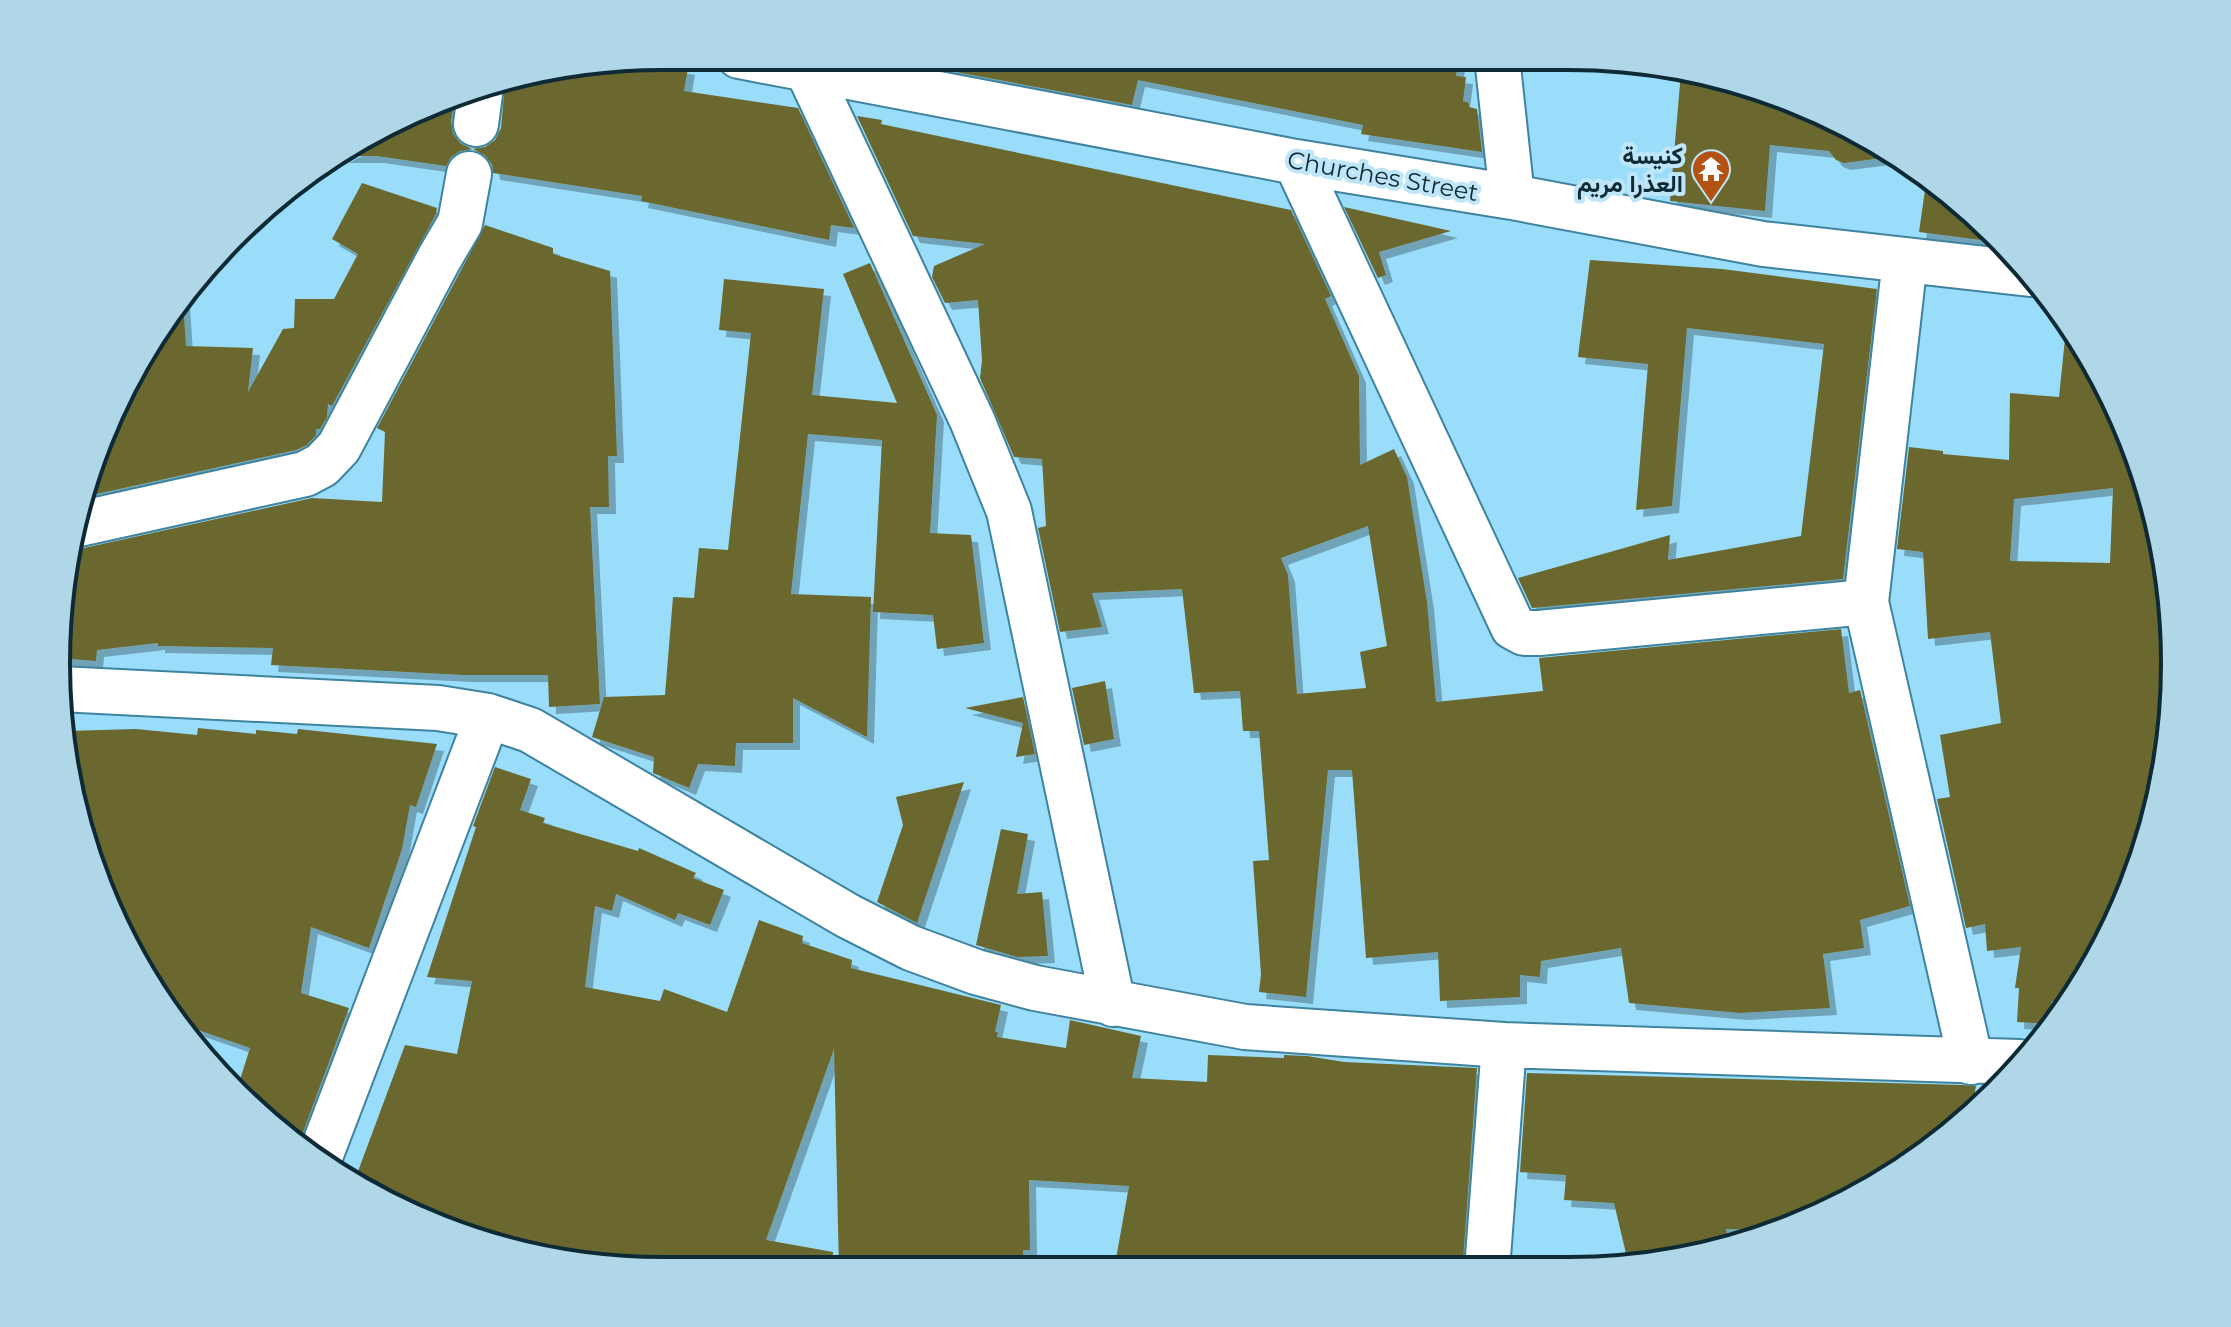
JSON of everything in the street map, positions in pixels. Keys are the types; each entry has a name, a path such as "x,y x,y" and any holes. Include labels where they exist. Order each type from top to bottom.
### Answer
{"street":[{"path":"807,70 972,420 1009,511 1113,1004"},
{"name":"Churches Street","path":"812,70 1296,162 1512,197 1763,244 2014,272"},
{"path":"1498,70 1512,197"},
{"path":"1296,162 1513,627 1524,633 1539,633 1866,602"},
{"path":"87,522 287,479 322,465 339,447 460,223 469,174"},
{"path":"1905,260 1866,602 1971,1062"},
{"path":"71,690 438,708 488,716 530,730 581,757 848,916 911,948 976,972 1113,1004 1245,1027 1504,1045 2007,1062"},
{"path":"323,1149 488,716"},
{"path":"1488,1257 1504,1045"}],"building":[{"path":"688,70 684,91 798,108 854,228 831,225 829,240 641,201 642,196 493,173 486,156 473,149 460,151 451,157 446,166 357,156 401,131 453,109 453,134 460,143 472,149 485,147 495,140 501,128 504,92 586,75"},
{"path":"946,70 1457,70 1456,76 1466,77 1463,101 1477,109 1482,152 1361,134 1363,125 1138,80 1132,105"},
{"path":"1680,81 1758,101 1795,115 1878,159 1844,163 1836,160 1829,151 1770,145 1765,211 1670,201"},
{"path":"857,116 882,120 881,124 1291,210 1331,296 1325,299 1359,376 1360,465 1394,449 1407,477 1427,602 1436,702 1543,691 1539,658 1841,629 1849,693 1860,690 1910,906 1860,920 1864,948 1823,954 1830,1008 1740,1013 1629,1003 1621,948 1541,961 1540,977 1520,975 1520,997 1440,1001 1438,952 1366,958 1352,770 1328,770 1306,997 1259,992 1261,974 1253,861 1269,860 1259,731 1243,731 1240,691 1194,693 1182,589 1092,593 1102,627 1060,632 1038,528 1046,526 1042,459 1014,457 980,378 982,360 978,300 945,303 932,277 934,266 985,244 913,236","holes":["1368,526 1387,646 1360,652 1366,688 1297,694 1288,575 1281,558"]},
{"path":"362,183 437,208 332,406 328,404 327,417 307,445 95,494 131,401 184,315 186,346 253,348 248,392 283,329 294,328 295,299 334,299 358,254 332,239"},
{"path":"1925,190 1983,240 1919,232"},
{"path":"1344,207 1451,231 1379,252 1386,275 1378,278"},
{"path":"485,225 553,248 553,254 610,271 617,456 608,456 609,507 590,507 600,704 549,707 548,675 464,675 271,665 273,648 158,646 158,643 97,650 96,661 70,659 71,625 81,548 312,498 382,502 385,432 377,428"},
{"path":"1590,260 1722,269 1877,289 1843,579 1532,608 1518,578 1670,535 1668,560 1801,536 1824,344 1687,328 1672,506 1636,510 1648,364 1578,357"},
{"path":"870,263 937,415 930,533 971,535 984,643 937,649 933,615 873,612 882,440 808,434 791,594 871,597 867,737 793,698 793,743 736,743 735,766 698,764 689,788 653,773 654,757 592,737 604,697 665,695 673,597 694,598 699,548 728,550 751,333 719,330 724,279 824,289 812,395 897,403 843,274"},
{"path":"2065,340 2100,401 2130,473 2150,548 2160,625 2160,702 2156,741 2150,779 2130,854 2100,926 2061,993 2052,1001 2039,1023 2017,1022 2019,988 2015,988 2021,947 1987,951 1985,924 1966,928 1937,799 1950,797 1940,735 2001,723 1990,632 1928,639 1923,552 1897,549 1909,447 1943,451 1943,454 2009,460 2010,393 2059,397","holes":["2113,488 2110,563 2010,561 2014,499"]},
{"path":"1105,681 1114,739 1084,745 1072,688"},
{"path":"1023,697 1035,754 1016,757 1023,723 965,708"},
{"path":"198,728 256,734 256,730 297,734 298,729 437,744 416,807 410,805 402,849 369,948 311,927 301,993 349,1008 302,1134 240,1079 250,1048 197,1029 170,993 131,926 115,891 90,817 74,731 136,729 197,735"},
{"path":"495,767 531,779 520,810 545,818 543,823 638,851 639,848 696,873 693,878 724,890 710,925 678,913 675,920 616,894 612,911 595,906 585,987 660,1001 664,989 727,1012 759,920 803,936 802,943 852,960 851,968 1001,1005 995,1032 998,1032 997,1037 1066,1048 1070,1020 1141,1036 1132,1078 1207,1082 1208,1055 1307,1056 1344,1062 1477,1068 1463,1257 1116,1257 1129,1186 1029,1180 1030,1250 1023,1250 1023,1257 839,1257 834,1049 766,1240 833,1252 833,1257 664,1257 586,1252 510,1237 436,1212 358,1171 405,1045 457,1054 472,981 427,977 476,827 473,826"},
{"path":"964,782 917,923 877,902 903,825 896,797"},
{"path":"1001,829 1028,834 1017,894 1042,892 1048,956 1017,957 976,945"},
{"path":"1527,1073 1976,1086 1974,1095 1929,1134 1897,1157 1830,1196 1758,1226 1726,1229 1727,1235 1683,1246 1626,1254 1614,1203 1564,1200 1566,1175 1520,1172"}],"place":[{"name":"كنيسة العذرا مريم","path":"1711,203"}]}
